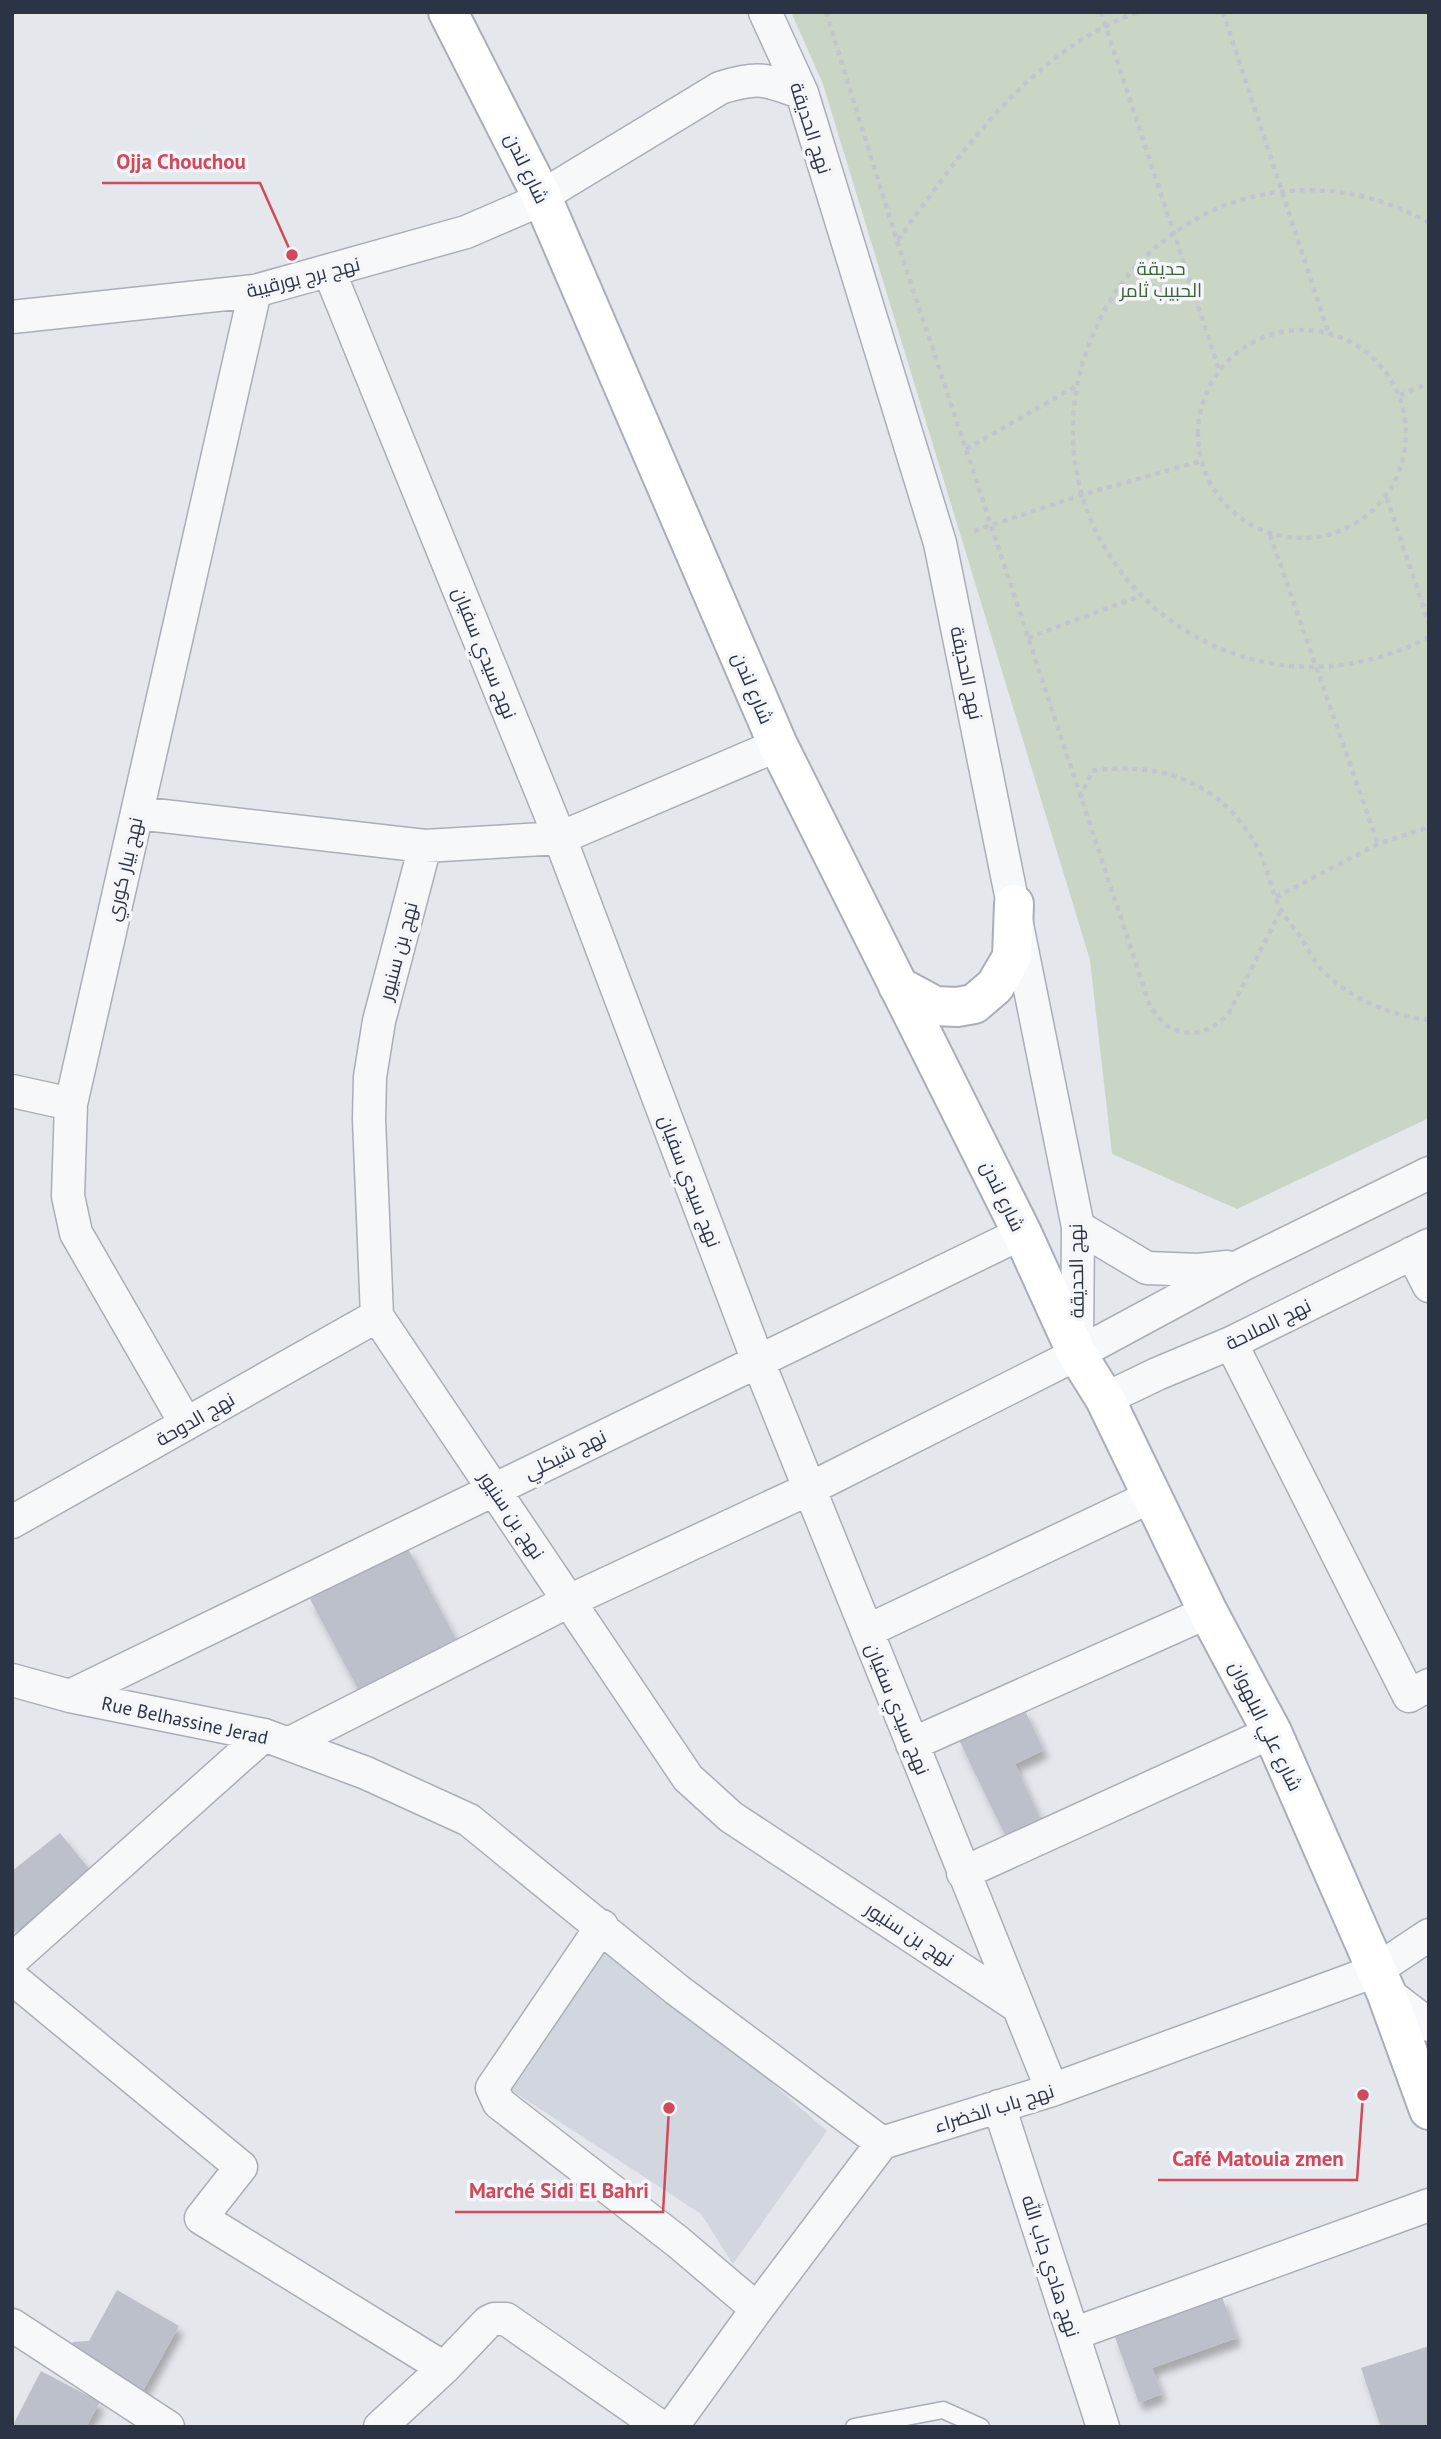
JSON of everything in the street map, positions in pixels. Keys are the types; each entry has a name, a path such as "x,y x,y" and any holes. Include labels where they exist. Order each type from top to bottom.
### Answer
{"main road":[{"name":"شارع لندن","path":"449,12 541,195 778,745 1022,1233 1077,1354"},
{"path":"898,986 935,1006 957,1007 974,1004 995,986 1012,957 1014,904"},
{"name":"شارع علي البلهوان","path":"1077,1354 1105,1399 1208,1612 1272,1732 1381,1982 1429,2110"}],"street":[{"name":"نهج الحديقة","path":"765,12 802,93 940,543 1078,1227 1077,1354"},
{"name":"نهج برج بورقيبة","path":"12,317 255,292 466,232 524,207 720,88 744,80 766,80 802,93"},
{"name":"نهج سيدي سفيان","path":"329,271 560,838 758,1362 1052,2090"},
{"name":"نهج بيار كوري","path":"186,1424 76,1233 68,1196 71,1104 255,292"},
{"path":"137,813 425,846 560,838 778,745"},
{"name":"نهج بن سنيور","path":"425,846 379,1021 370,1077 369,1119 377,1316 688,1778 732,1817 1017,2006"},
{"path":"12,1091 71,1104"},
{"path":"12,1960 276,1740 809,1489 1077,1354 1242,1265 1429,1173"},
{"path":"1078,1227 1147,1268 1198,1270 1242,1265"},
{"name":"نهج شيكلي","path":"71,1696 1022,1233"},
{"path":"1420,1249 1429,1286"},
{"name":"نهج الملاحة","path":"1105,1399 1231,1343 1420,1249"},
{"name":"نهج الدوحة","path":"12,1522 377,1316"},
{"path":"1231,1343 1409,1696 1429,1685"},
{"path":"867,1631 1152,1496"},
{"path":"912,1744 1208,1612"},
{"name":"Rue Belhassine Jerad","path":"12,1680 71,1696 276,1740 366,1773 469,1820 676,1989 882,2143"},
{"path":"964,1873 1272,1732"},
{"path":"602,1926 492,2088 494,2094 499,2103 678,2242 757,2309"},
{"name":"نهج باب الخضراء","path":"882,2143 1381,1982 1429,1936"},
{"path":"12,1978 241,2166 201,2218 444,2368"},
{"path":"1381,1982 1429,2025"},
{"name":"نهج هادي جاب الله","path":"999,2106 1102,2427"},
{"path":"672,2427 882,2143"},
{"path":"1073,2334 1429,2205"},
{"path":"380,2427 494,2319 506,2319 661,2427"},
{"path":"12,2325 168,2427"}],"lane":[{"path":"854,2427 943,2410 981,2427"}],"path":[{"path":"826,12 897,241 1150,1006 1168,1027 1195,1033 1217,1026 1229,1013 1281,909"},
{"path":"1101,12 1219,370"},
{"path":"897,241 965,146 1020,87 1070,49 1106,27 1139,12"},
{"path":"1223,12 1328,332"},
{"path":"1429,223 1403,208 1344,191 1282,191 1243,199 1207,212 1174,232 1138,263 1109,300 1088,341 1076,387 1072,436 1081,495 1093,527 1114,564 1140,596 1178,628 1222,651 1269,664 1318,668 1348,666 1377,659 1429,637"},
{"path":"1287,330 1328,332 1358,345 1383,367 1400,395 1407,430 1403,465 1387,497 1373,513 1354,526 1313,539 1291,539 1270,534 1239,518 1215,493 1201,461 1198,430 1204,398 1219,370 1249,343 1287,330"},
{"path":"1400,395 1429,383"},
{"path":"966,449 1076,387"},
{"path":"940,543 1081,495 1201,461"},
{"path":"1387,497 1429,624"},
{"path":"1270,534 1378,844"},
{"path":"1028,638 1140,596"},
{"path":"1080,798 1092,771 1121,767 1159,772 1202,788 1227,804 1258,849 1281,909 1323,971 1364,1002 1401,1017 1429,1020"},
{"path":"1276,897 1378,844 1429,827"}],"shaded area":[{"path":"608,1941 827,2131 733,2264 701,2214 502,2084"}],"green space":[{"name":"حديقة الحبيب ثامر","path":"791,12 1429,12 1429,1118 1237,1209 1112,1154 1090,960 823,84"}],"building":[{"path":"407,1547 456,1639 359,1691 310,1599"},
{"path":"1024,1709 1044,1750 1015,1764 1040,1818 1005,1835 959,1740"},
{"path":"60,1833 91,1871 12,1934 12,1871"},
{"path":"117,2290 179,2326 140,2396 65,2354 73,2342 89,2341"},
{"path":"1222,2297 1237,2338 1152,2368 1162,2394 1139,2403 1115,2337"},
{"path":"1429,2346 1429,2427 1381,2427 1361,2368"},
{"path":"41,2371 100,2402 86,2427 12,2427"}],"place":[{"name":"Ojja Chouchou","path":"292,255"},
{"name":"Café Matouia zmen","path":"1363,2095"},
{"name":"Marché Sidi El Bahri","path":"669,2108"}]}
